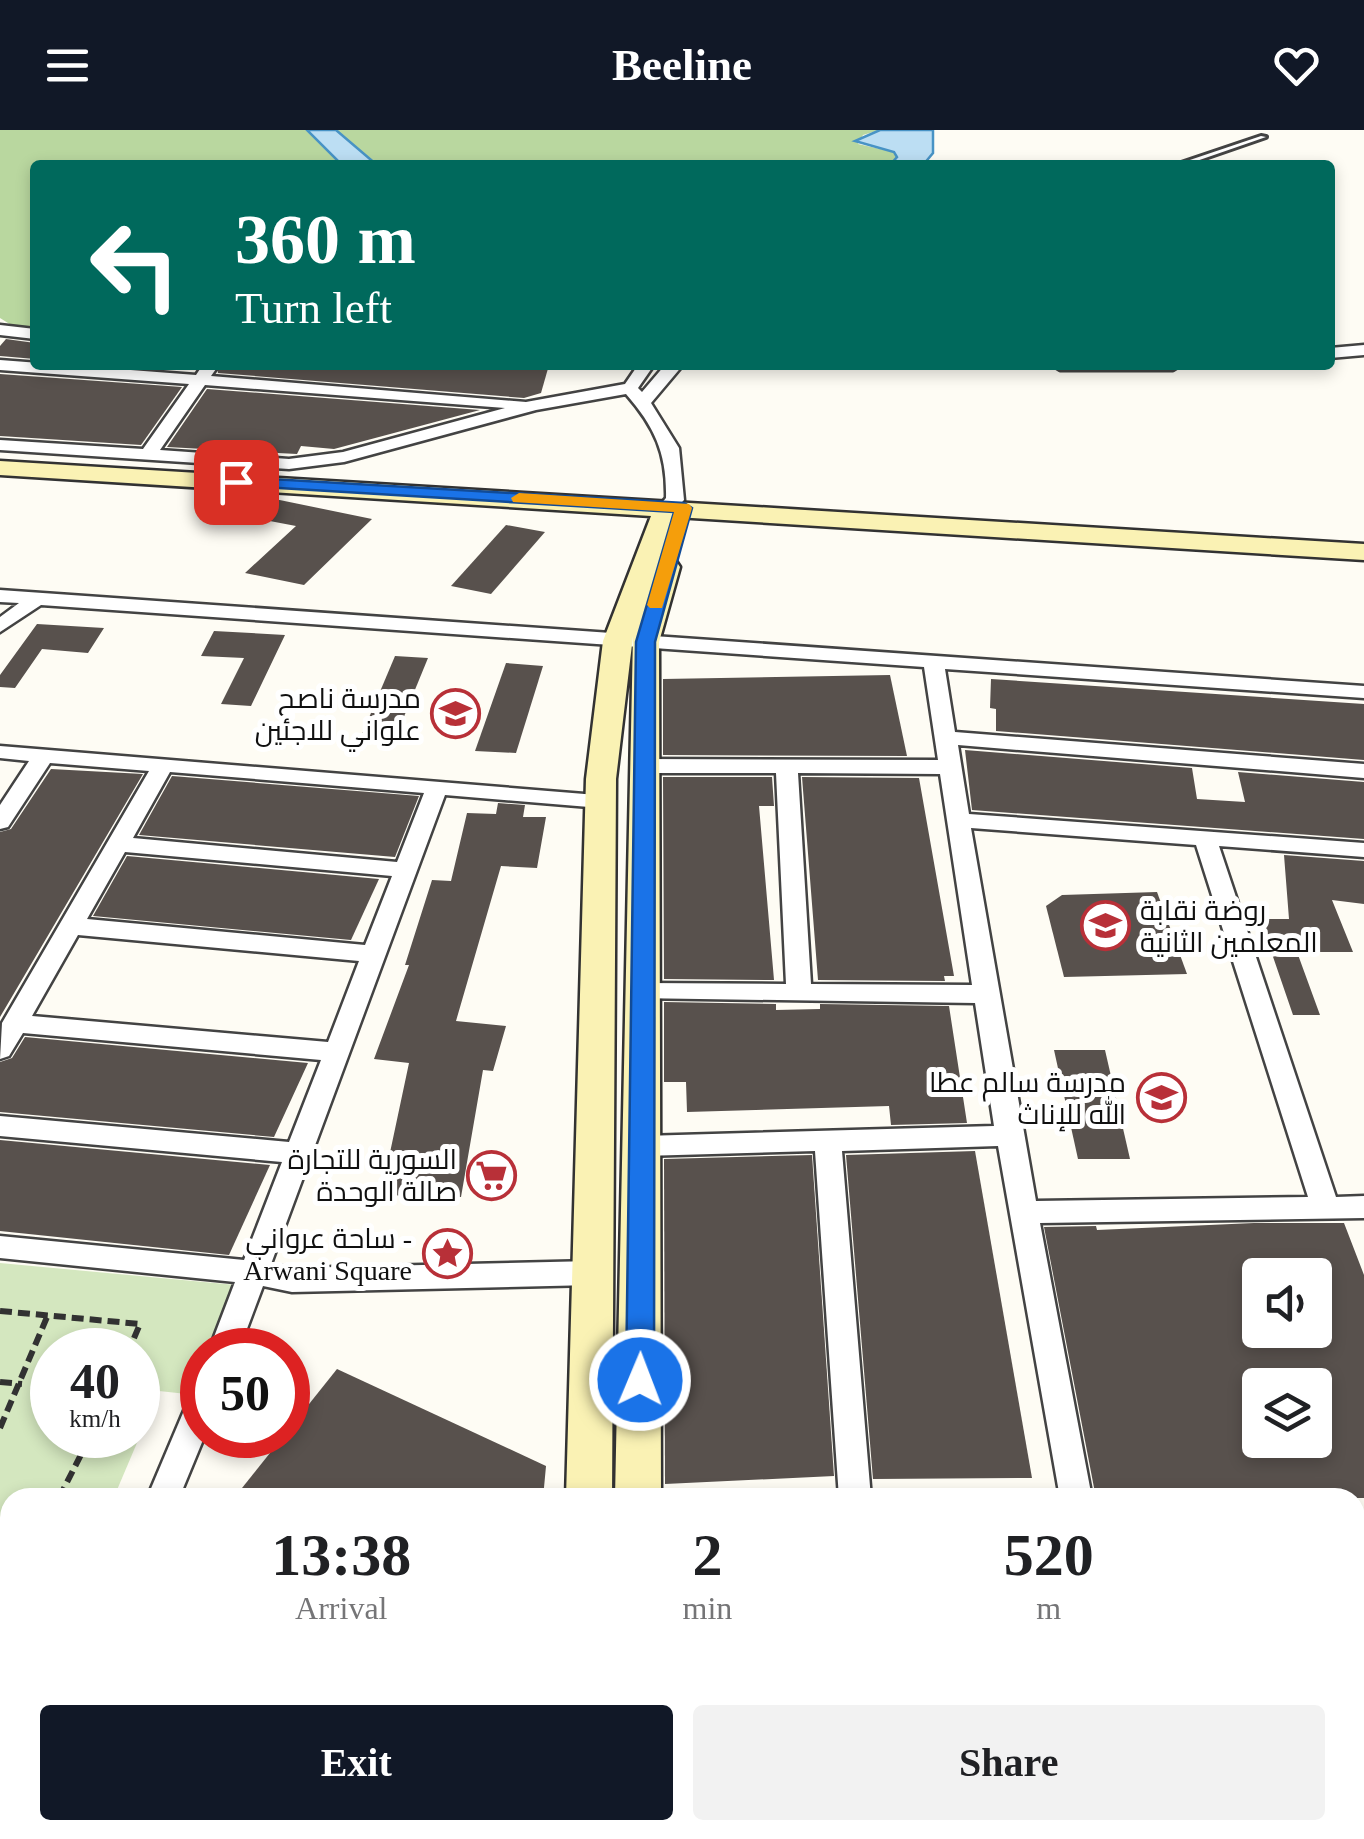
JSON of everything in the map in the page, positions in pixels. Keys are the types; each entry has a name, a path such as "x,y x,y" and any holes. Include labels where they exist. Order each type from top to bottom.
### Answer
{"main road":[{"path":"0,468 675,505 1364,552"},
{"path":"589,1488 601,801 631,642 675,505"},
{"path":"1260,544 1332,535 1364,536"},
{"path":"631,642 643,766 638,1488"}],"street":[{"path":"1,333 30,334"},
{"path":"1335,353 1364,350"},
{"path":"0,365 30,366"},
{"path":"146,370 205,372 534,405"},
{"path":"0,445 289,464 344,457 534,405 630,388 643,370"},
{"path":"643,404 668,370"},
{"path":"148,454 205,372"},
{"path":"630,388 664,429 676,457 675,505"},
{"path":"0,596 1364,692"},
{"path":"0,626 38,598"},
{"path":"934,664 1010,1136 1074,1488"},
{"path":"945,738 1364,771"},
{"path":"0,752 601,801"},
{"path":"0,822 42,756"},
{"path":"0,1050 162,766"},
{"path":"643,766 950,767"},
{"path":"787,767 799,992"},
{"path":"233,1328 436,787"},
{"path":"958,820 1364,850"},
{"path":"1205,838 1326,1207"},
{"path":"118,844 406,870"},
{"path":"71,926 374,954"},
{"path":"644,992 986,994"},
{"path":"16,1024 338,1052"},
{"path":"0,1126 300,1153"},
{"path":"642,1146 1010,1136"},
{"path":"828,1141 854,1488"},
{"path":"1024,1212 1364,1206"},
{"path":"0,1247 256,1272 292,1280 592,1273"},
{"path":"167,1488 180,1457"}],"lane":[{"path":"1194,160 1263,138"}],"path":[{"path":"0,1312 140,1324 138,1328"},
{"path":"0,1428 22,1384 47,1317"},
{"path":"0,1382 22,1384"},
{"path":"63,1488 79,1458"}],"green space":[{"path":"0,130 307,130 337,160 30,160 30,329 16,328 0,318"},
{"path":"336,130 880,130 863,135 858,144 897,156 894,160 371,160"},
{"path":"0,1263 236,1285 221,1328 180,1328 180,1393 160,1391 160,1328 30,1328 30,1458 131,1458 118,1488 0,1488"}],"water":[{"path":"307,130 336,130 371,160 337,160"},
{"path":"880,130 933,130 933,153 927,160 894,160 894,152 855,141"}],"building":[{"path":"6,339 30,342 30,359 0,356 0,346"},
{"path":"218,370 548,370 541,393 524,398"},
{"path":"0,374 182,387 141,445 0,436"},
{"path":"207,389 480,410 334,449 301,446 297,454 167,447"},
{"path":"265,497 372,519 304,585 245,573 296,526 244,516"},
{"path":"506,525 545,532 491,594 451,586"},
{"path":"37,624 104,628 88,653 42,649 15,688 0,687 0,675"},
{"path":"214,631 285,635 251,706 221,704 244,658 201,656"},
{"path":"395,656 428,658 394,741 360,739"},
{"path":"506,663 543,666 516,753 475,751"},
{"path":"890,675 907,756 663,755 663,679"},
{"path":"991,679 1364,704 1364,760 996,731 996,709 990,708"},
{"path":"965,750 1192,768 1197,799 1245,802 1238,772 1364,782 1364,839 972,810"},
{"path":"51,769 143,774 0,1017 0,832 11,829"},
{"path":"172,776 419,796 395,857 139,835"},
{"path":"663,777 772,777 774,806 759,806 774,980 664,979"},
{"path":"802,777 919,778 954,976 944,976 945,981 818,980"},
{"path":"498,803 525,805 523,817 546,817 537,868 501,866 456,1021 506,1026 493,1071 483,1070 461,1197 381,1195 409,1063 374,1059 409,965 405,965 432,880 451,881 467,813 496,814"},
{"path":"1284,855 1364,861 1364,904 1332,900 1353,952 1297,952 1320,1015 1293,1015 1260,919 1289,919"},
{"path":"127,856 379,879 351,940 93,916"},
{"path":"1157,892 1187,974 1064,977 1046,906 1062,895"},
{"path":"664,1002 776,1004 776,1010 820,1009 820,1004 949,1006 967,1123 891,1125 889,1106 687,1112 686,1082 664,1082"},
{"path":"25,1037 308,1063 274,1137 0,1112 0,1062 12,1058"},
{"path":"1054,1050 1105,1050 1130,1159 1078,1159"},
{"path":"0,1140 270,1165 229,1255 0,1231"},
{"path":"975,1151 1032,1478 873,1479 846,1155"},
{"path":"812,1155 834,1476 665,1484 664,1159"},
{"path":"1344,1223 1364,1275 1364,1488 1094,1488 1044,1227 1096,1226 1097,1230"},
{"path":"337,1369 546,1466 544,1488 242,1488 266,1458 310,1458 310,1403"}],"slow traffic":[{"path":"519,498 684,508 656,605"}],"place":[{"name":"مدرسة ناصح علواني للاجئين","path":"456,714"},
{"name":"روضة نقابة المعلمين الثانية","path":"1105,926"},
{"name":"مدرسة سالم عطا الله للإناث","path":"1161,1098"},
{"name":"السورية للتجارة صالة الوحدة","path":"492,1175"},
{"name":"ساحة عرواني - Arwani Square","path":"447,1254"}],"route":[{"path":"236,482 684,508 646,642 640,1380"}]}
